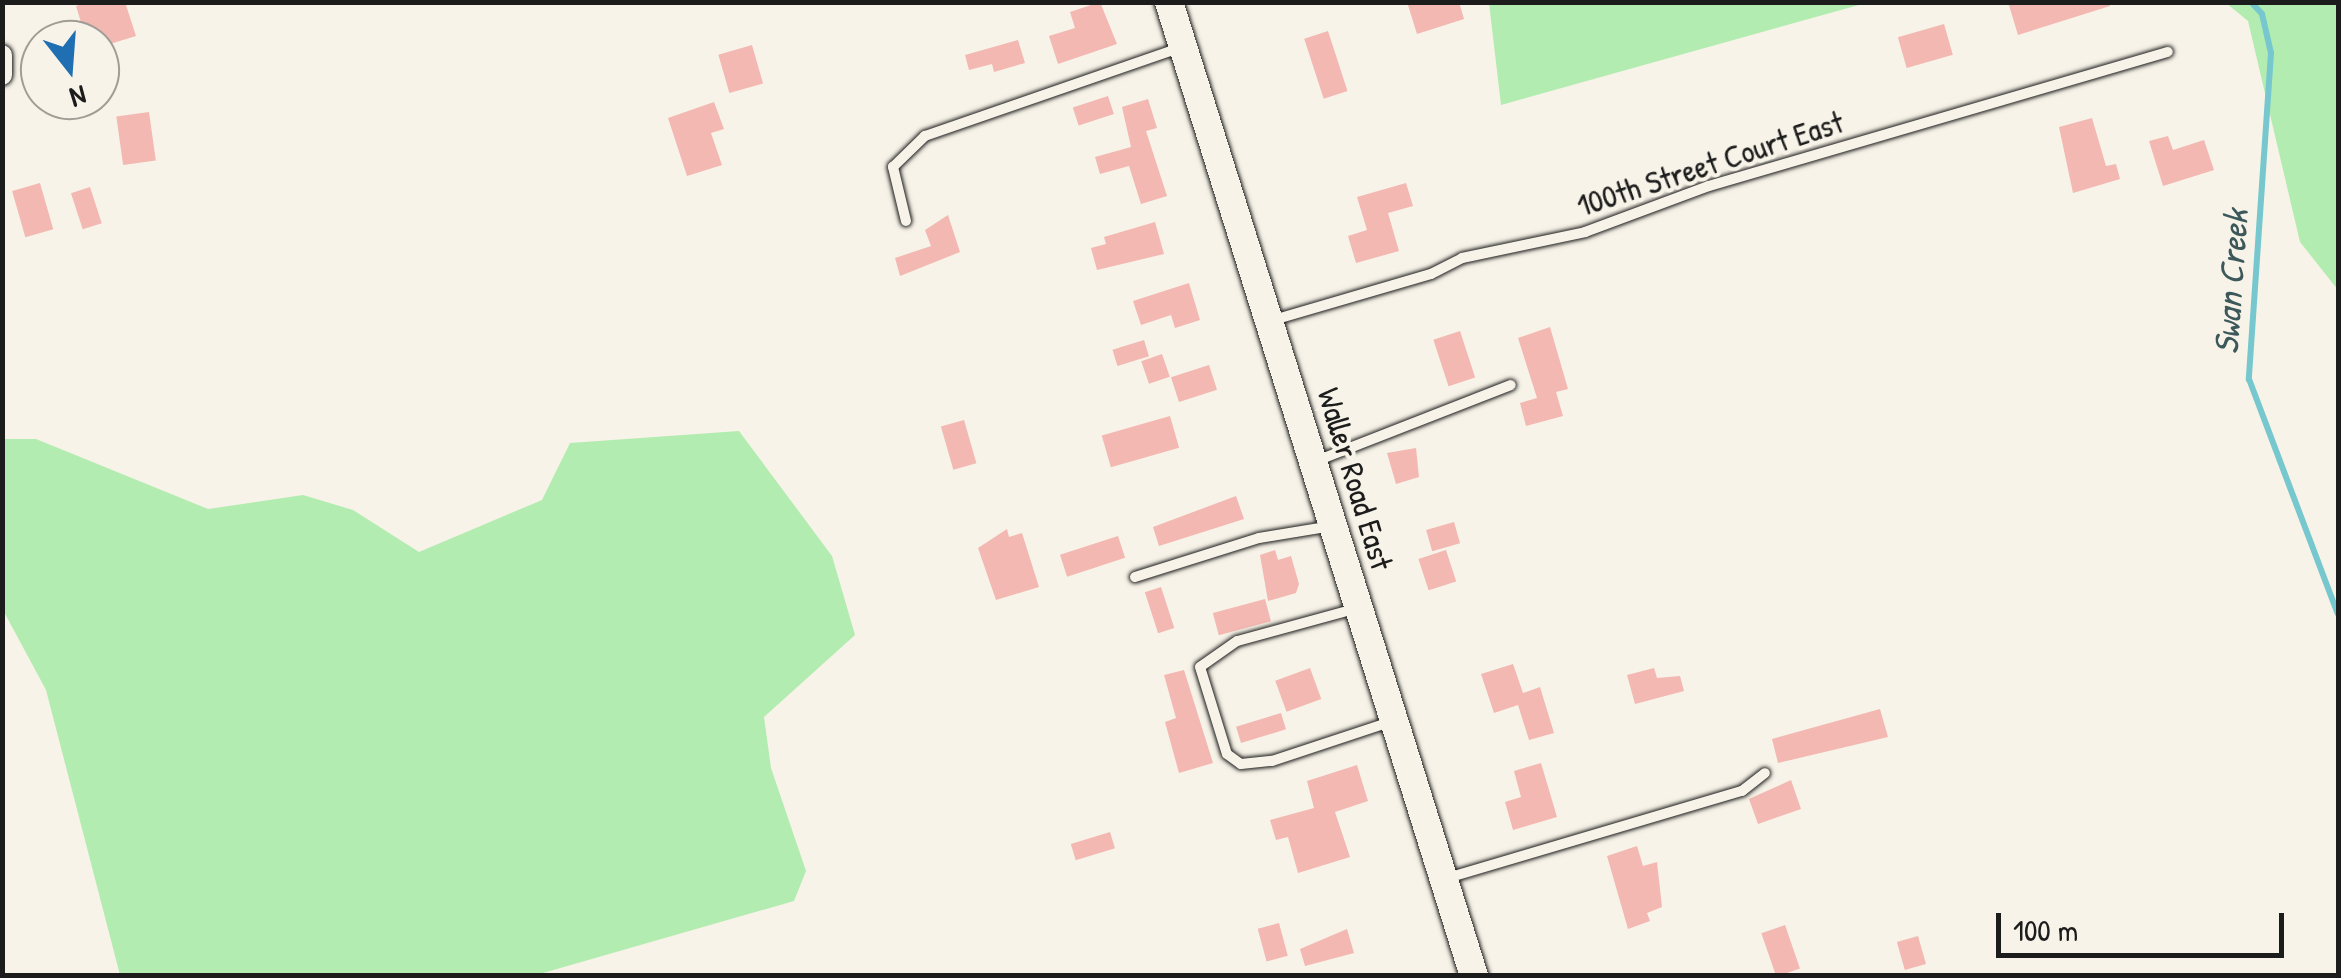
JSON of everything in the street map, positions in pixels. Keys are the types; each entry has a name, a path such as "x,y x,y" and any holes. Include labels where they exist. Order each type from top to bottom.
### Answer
{"street":[{"name":"Waller Road East","path":"1168,2 1474,976"},
{"path":"2,56 2,75"}],"lane":[{"path":"906,220 893,167 925,136 1182,46"},
{"name":"100th Street Court East","path":"1269,322 1506,244 1585,232 1708,186 2168,52"},
{"path":"1313,462 1511,384"},
{"path":"1135,577 1259,538 1333,526"},
{"path":"1358,608 1237,641 1200,667 1227,754 1241,764 1272,761 1394,720"},
{"path":"1444,879 1742,790 1766,773"}],"green space":[{"path":"1489,2 1866,3 1501,105"},
{"path":"2226,3 2338,3 2338,290 2300,242 2248,21"},
{"path":"739,431 832,556 855,635 764,717 771,768 806,871 794,901 536,975 120,975 46,690 3,610 3,439 36,439 208,509 303,495 353,510 419,552 542,500 570,443"}],"building":[{"path":"125,2 136,36 120,41 120,20 80,20 76,6"},
{"path":"1100,2 1117,44 1058,64 1049,36 1075,28 1070,12"},
{"path":"1407,2 1459,2 1464,19 1417,34"},
{"path":"2008,2 2110,2 2110,6 2018,35"},
{"path":"1944,24 1953,55 1907,68 1898,37"},
{"path":"1328,31 1347,91 1324,99 1304,39"},
{"path":"1018,40 1025,63 994,72 992,64 969,70 965,55"},
{"path":"752,45 763,83 729,93 718,55"},
{"path":"1108,96 1114,114 1079,126 1073,107"},
{"path":"1148,99 1157,128 1146,131 1167,196 1141,204 1129,166 1100,174 1095,157 1131,147 1122,107"},
{"path":"714,102 724,129 711,133 722,165 687,176 668,118"},
{"path":"149,112 156,161 123,165 117,120 120,116"},
{"path":"2092,118 2106,166 2116,164 2120,179 2073,193 2059,127"},
{"path":"2168,136 2173,150 2204,140 2214,170 2163,186 2149,141"},
{"path":"40,183 53,229 25,237 12,191"},
{"path":"1406,183 1413,206 1388,213 1399,251 1356,263 1348,236 1367,230 1357,197"},
{"path":"90,187 102,223 83,229 71,193"},
{"path":"948,215 960,252 900,276 895,258 931,246 925,230"},
{"path":"1155,222 1164,254 1097,270 1091,248 1106,244 1104,237"},
{"path":"1189,283 1200,320 1175,328 1171,315 1141,325 1133,301"},
{"path":"1550,327 1568,389 1556,392 1563,416 1526,426 1520,403 1537,398 1518,338"},
{"path":"1460,331 1475,378 1449,386 1433,340"},
{"path":"1144,340 1149,356 1117,366 1112,350"},
{"path":"1162,354 1170,377 1149,384 1141,361"},
{"path":"1209,365 1217,390 1179,402 1171,377"},
{"path":"1170,416 1179,448 1111,467 1102,436"},
{"path":"964,420 976,463 953,470 941,427"},
{"path":"1416,448 1419,477 1396,484 1387,453"},
{"path":"1236,496 1244,519 1159,546 1153,527"},
{"path":"1454,522 1460,543 1432,551 1426,530"},
{"path":"1007,529 1009,537 1022,533 1039,587 996,600 978,548"},
{"path":"1118,536 1125,558 1067,577 1060,555"},
{"path":"1275,550 1278,560 1291,556 1299,584 1296,593 1268,601 1260,555"},
{"path":"1446,550 1456,581 1429,590 1418,559"},
{"path":"1161,587 1174,628 1158,633 1145,592"},
{"path":"1265,599 1271,621 1219,635 1213,613"},
{"path":"1513,664 1523,693 1540,687 1554,733 1529,740 1518,705 1494,713 1481,674"},
{"path":"1310,668 1321,699 1287,712 1275,681"},
{"path":"1654,668 1657,678 1680,676 1684,691 1635,704 1627,675"},
{"path":"1184,670 1213,763 1179,773 1165,722 1176,718 1164,675"},
{"path":"1880,709 1888,737 1778,763 1772,739"},
{"path":"1281,713 1286,729 1241,743 1236,727"},
{"path":"1541,763 1557,817 1513,830 1505,802 1521,797 1514,771"},
{"path":"1357,765 1368,801 1335,812 1350,857 1298,873 1288,837 1276,840 1270,820 1314,808 1307,781"},
{"path":"1791,780 1801,809 1758,824 1749,799"},
{"path":"1110,832 1115,848 1076,860 1071,844"},
{"path":"1637,846 1643,866 1657,862 1662,907 1647,913 1650,921 1628,929 1607,856"},
{"path":"1279,923 1288,956 1267,962 1258,929"},
{"path":"1785,925 1800,968 1776,976 1761,933"},
{"path":"1347,929 1354,953 1305,966 1300,949"},
{"path":"1918,936 1926,964 1905,970 1897,942"}],"waterway":[{"name":"Swan Creek","path":"2251,2 2262,14 2271,53 2249,379 2338,614"}]}
